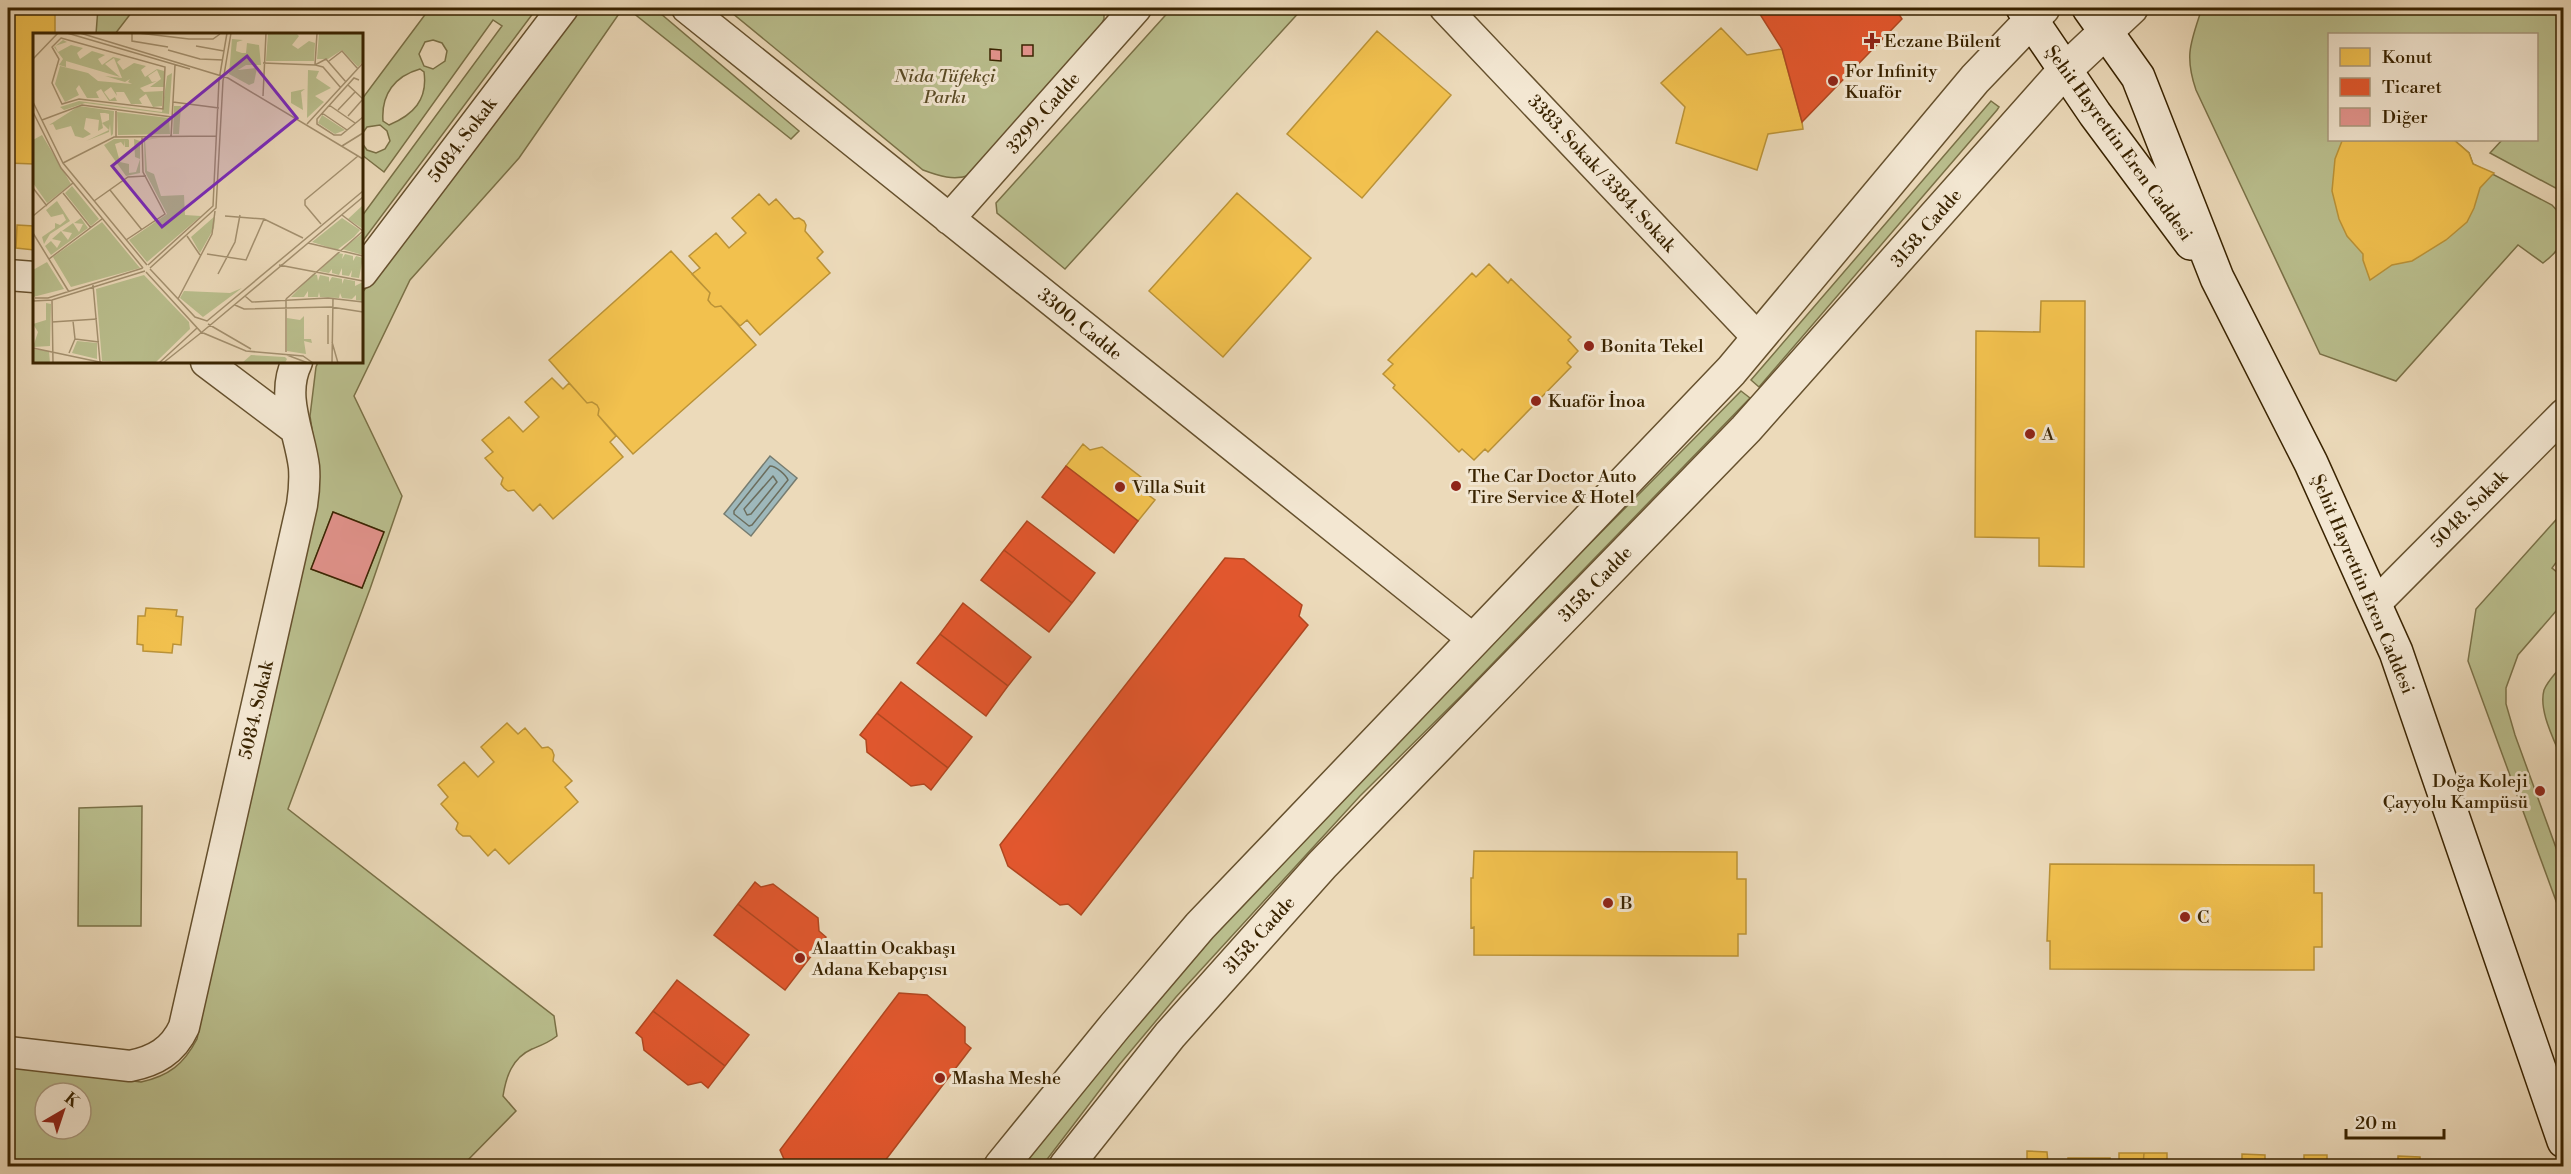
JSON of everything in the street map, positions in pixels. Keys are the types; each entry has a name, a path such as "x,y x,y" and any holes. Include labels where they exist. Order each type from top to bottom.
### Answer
{"street":[{"name":"5084. Sokak","path":"363,272 563,8"},
{"name":"3300. Cadde","path":"687,8 1473,639"},
{"name":"3299. Cadde","path":"949,219 1136,8"},
{"name":"3383. Sokak / 3384. Sokak","path":"1445,8 1759,339"},
{"name":"3158. Cadde","path":"1066,1167 1170,1035 1322,865 1746,429 2065,70 2097,19 2131,8"},
{"path":"1001,1167 1115,1026 1200,926 1759,339 2032,11"},
{"name":"Şehit Hayrettin Eren Caddesi","path":"2032,11 2065,70 2095,114 2217,278"},
{"name":"Şehit Hayrettin Eren Caddesi","path":"2097,19 2138,77 2217,278 2311,463 2375,604 2408,685 2564,1141"},
{"path":"8,275 33,276"},
{"path":"207,363 295,429"},
{"name":"5084. Sokak","path":"8,1052 130,1066 149,1063 166,1052 178,1040 184,1027 302,505 304,467 295,429 291,394 297,363"},
{"name":"5048. Sokak","path":"2375,604 2564,414"}],"green space":[{"path":"98,8 135,8 116,33 96,33"},
{"path":"430,8 537,8 363,241 363,215 502,26 493,20 384,172 363,156 363,144 367,150 376,153 385,149 390,141 387,131 380,125 367,127 363,133 363,98","holes":["433,40 442,43 447,51 445,61 433,69 424,66 419,54 425,42","420,69 424,72 424,91 412,111 389,125 383,121 384,102 391,88 403,76 411,72"]},
{"path":"581,8 623,8 519,158 410,280 354,396 402,496 288,809 554,1016 557,1036 519,1057 508,1075 503,1096 516,1111 462,1166 8,1166 8,1065 141,1082 175,1068 197,1039 317,462 310,416 318,363 363,363 363,292","holes":["333,512 384,532 362,588 311,569"]},
{"path":"627,8 654,8 799,131 791,139"},
{"name":"Nida Tüfekçi Parkı","path":"726,8 1104,8 1104,19 1096,34 970,175 952,178 923,170"},
{"path":"1172,8 1303,8 1065,269 997,213 996,203"},
{"path":"2202,8 2563,8 2563,192 2490,153 2501,141 2538,141 2538,33 2328,33 2328,141 2455,141 2469,153 2473,164 2552,205 2563,217 2559,248 2543,263 2518,245 2396,381 2320,354 2196,90 2190,67 2190,49"},
{"path":"1991,101 1999,107 1997,110 1759,387 1751,380"},
{"path":"1741,391 1750,398 1462,695 1360,796 1176,997 1119,1065 1042,1166 1023,1166 1147,1010 1305,835 1449,685"},
{"path":"2563,512 2563,553 2552,568 2563,577 2563,603 2518,655 2506,688 2506,704 2563,867 2563,920 2468,661 2476,609"},
{"path":"2563,664 2563,762 2552,737 2543,708 2543,699 2544,690 2550,679"},
{"path":"142,806 141,926 78,926 79,808"}],"water":[{"path":"770,456 797,478 751,536 724,514"}],"building: Konut":[{"path":"8,8 55,8 55,33 33,33 33,164 8,163"},
{"path":"1721,28 1747,55 1782,49 1802,122 1803,129 1768,134 1757,170 1676,143 1685,107 1661,83"},
{"path":"1377,31 1451,95 1362,198 1287,134"},
{"path":"2342,141 2455,141 2469,153 2473,164 2494,173 2480,188 2467,222 2446,240 2412,261 2392,265 2370,280 2363,254 2347,236 2339,219 2332,191 2335,159"},
{"path":"1237,193 1311,258 1223,357 1149,291"},
{"path":"759,194 769,205 776,199 794,219 799,218 804,221 805,231 823,252 817,258 830,273 760,335 747,320 740,326 721,306 715,307 711,304 708,300 710,293 692,274 700,268 689,256 716,233 729,248 746,233 732,218"},
{"path":"17,225 33,226 33,250 16,248"},
{"path":"671,251 710,293 708,300 711,304 715,307 721,306 756,345 633,454 598,415 597,405 592,402 587,403 549,360"},
{"path":"1489,264 1508,283 1511,279 1571,337 1568,340 1578,351 1567,363 1571,367 1488,452 1485,449 1474,460 1462,449 1459,452 1393,388 1395,385 1383,374 1393,364 1388,360 1472,273 1476,277"},
{"name":"A","path":"2041,301 2085,301 2084,567 2039,566 2039,538 1975,537 1976,331 2040,332"},
{"path":"552,378 563,389 569,383 587,403 592,402 597,405 598,415 616,436 610,442 623,457 553,519 540,504 533,511 514,490 508,491 504,488 501,484 503,478 485,458 493,452 482,440 509,417 523,432 539,417 525,402"},
{"name":"Villa Suit","path":"1083,444 1090,450 1102,447 1146,481 1147,494 1155,500 1138,521 1066,466"},
{"path":"146,608 177,610 176,616 183,617 181,645 173,644 172,653 143,651 143,645 137,644 138,616 145,616"},
{"path":"507,723 518,734 525,728 542,748 548,747 552,750 553,761 572,781 565,787 578,802 509,864 495,849 488,856 470,836 463,836 459,833 456,829 458,823 441,804 448,797 438,785 464,762 478,777 494,762 481,747"},
{"name":"B","path":"1474,851 1737,852 1737,879 1746,879 1746,934 1738,934 1738,956 1474,955 1474,927 1471,928 1471,878 1473,878"},
{"name":"C","path":"2050,864 2314,865 2314,893 2322,893 2322,947 2314,947 2314,970 2050,969 2050,941 2047,941"},
{"path":"2027,1151 2047,1152 2048,1163 2068,1163 2068,1158 2110,1158 2110,1164 2119,1164 2119,1153 2144,1153 2143,1166 2027,1166"},
{"path":"2144,1153 2167,1153 2167,1164 2188,1165 2188,1160 2233,1160 2234,1165 2242,1165 2242,1154 2265,1155 2265,1165 2286,1166 2143,1166"},
{"path":"2304,1155 2327,1155 2327,1166 2304,1166"},
{"path":"2398,1156 2420,1157 2420,1166 2398,1166"},
{"path":"2346,1161 2389,1163 2388,1166 2346,1166"}],"building: Ticaret":[{"path":"1756,8 1895,8 1902,19 1802,122 1782,49"},
{"path":"1066,466 1138,521 1114,553 1042,497"},
{"path":"1027,521 1095,573 1072,603 1004,550"},
{"path":"1004,550 1072,603 1049,632 981,580"},
{"path":"1225,558 1244,559 1302,605 1299,616 1308,625 1081,915 1068,904 1060,905 1008,866 1000,845"},
{"path":"963,603 1031,657 1008,686 940,634"},
{"path":"940,634 1008,686 986,716 917,663"},
{"path":"901,682 972,737 948,768 877,713"},
{"path":"877,713 948,768 931,790 924,784 911,786 867,752 866,740 860,735"},
{"path":"755,882 761,887 773,884 818,918 819,931 826,937 809,959 738,904"},
{"path":"738,904 809,959 785,990 714,935"},
{"path":"677,980 749,1035 725,1066 653,1011"},
{"path":"899,993 927,995 965,1027 965,1043 971,1048 881,1166 787,1166 780,1150"},
{"path":"653,1011 725,1066 708,1088 701,1082 688,1085 644,1050 642,1038 636,1033"}],"building: Diğer":[{"path":"1022,45 1033,45 1033,56 1022,56"},
{"path":"990,49 1001,50 1001,61 990,60"},
{"path":"333,512 384,532 362,588 311,569"}],"place":[{"name":"Eczane Bülent","path":"1872,41"},
{"name":"For Infinity Kuaför","path":"1833,81"},
{"name":"Bonita Tekel","path":"1589,346"},
{"name":"Kuaför İnoa","path":"1536,401"},
{"name":"A","path":"2030,434"},
{"name":"The Car Doctor Auto Tire Service & Hotel","path":"1456,486"},
{"name":"Villa Suit","path":"1120,487"},
{"name":"Doğa Koleji Çayyolu Kampüsü","path":"2540,791"},
{"name":"B","path":"1608,903"},
{"name":"C","path":"2185,917"},
{"name":"Alaattin Ocakbaşı Adana Kebapçısı","path":"800,958"},
{"name":"Masha Meshe","path":"940,1078"}]}
